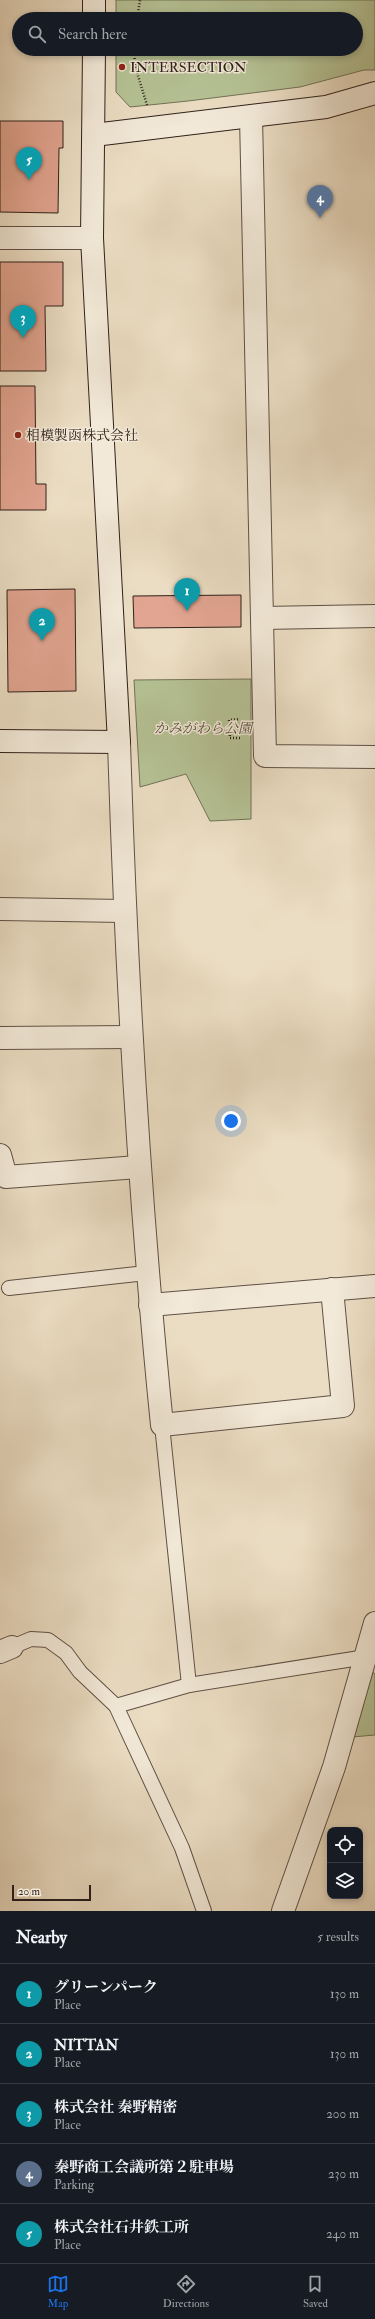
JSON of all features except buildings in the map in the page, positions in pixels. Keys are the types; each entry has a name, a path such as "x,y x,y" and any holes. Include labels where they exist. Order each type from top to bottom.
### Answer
{"street":[{"path":"94,0 94,12"},
{"path":"94,56 92,238 119,742 124,911 138,1167 146,1273 162,1425 343,1406 332,1289"},
{"path":"94,135 326,108 375,93"},
{"path":"251,117 265,756 375,757"},
{"path":"0,238 92,238"},
{"path":"262,618 375,616"},
{"path":"0,741 119,742"},
{"path":"0,909 124,911"},
{"path":"0,1038 132,1037"},
{"path":"0,1155 6,1177 138,1167"},
{"path":"150,1304 375,1286"},
{"path":"283,1911 334,1767 375,1623"}],"lane":[{"path":"9,1288 146,1273"},
{"path":"162,1425 189,1685"},
{"path":"6,1649 31,1639 48,1640 66,1653 80,1672 116,1706 182,1848 204,1911"},
{"path":"116,1706 189,1685 366,1657"}],"path":[{"path":"138,12 140,0"},
{"path":"134,56 135,66 149,110"},
{"path":"241,720 230,720 230,738 244,738"}],"green space":[{"path":"116,0 375,0 375,70 364,70 300,87 130,107 116,92 116,56 363,56 363,12 116,12"},
{"name":"かみがわら公園","path":"251,679 251,819 210,821 186,774 140,787 134,680"},
{"path":"373,1672 375,1674 375,1735 352,1737"}],"place":[{"name":"INTERSECTION","path":"122,67"},
{"name":"株式会社石井鉄工所","path":"29,180"},
{"name":"秦野商工会議所第２駐車場","path":"320,218"},
{"name":"株式会社 秦野精密","path":"23,338"},
{"name":"相模製函株式会社","path":"18,435"},
{"name":"グリーンパーク","path":"187,611"},
{"name":"NITTAN","path":"42,641"}]}
